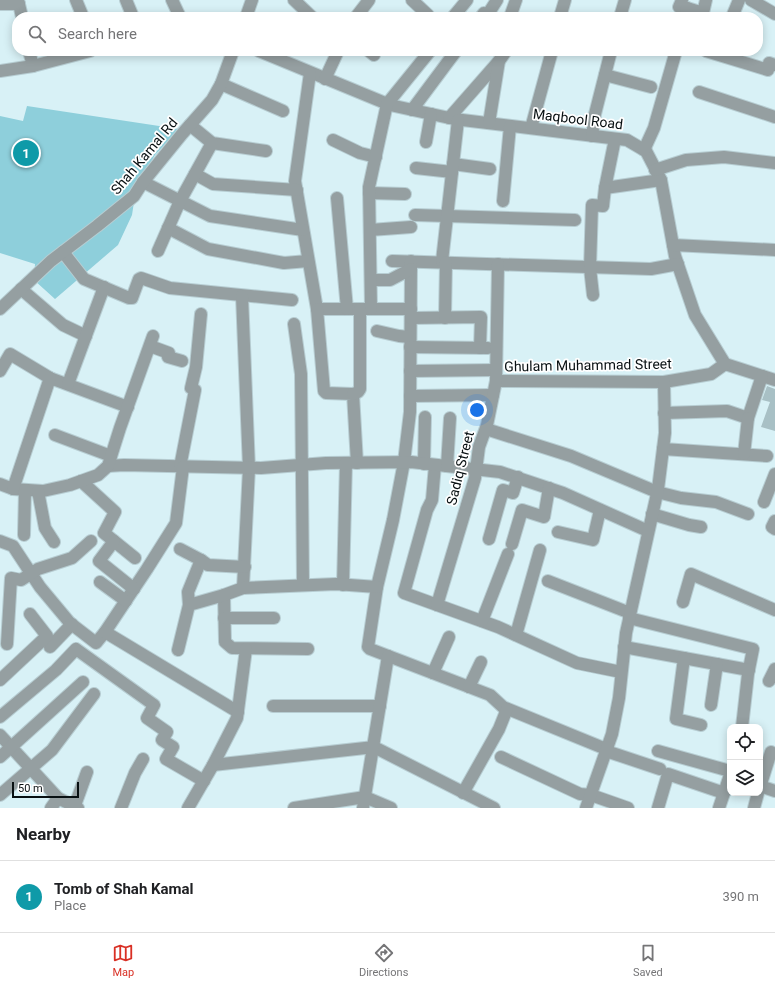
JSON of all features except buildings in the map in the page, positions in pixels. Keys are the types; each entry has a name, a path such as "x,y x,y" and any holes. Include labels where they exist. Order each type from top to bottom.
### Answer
{"street":[{"path":"76,0 81,12"},
{"path":"126,0 131,12"},
{"path":"172,0 178,12"},
{"path":"248,12 252,0"},
{"path":"294,0 307,12"},
{"path":"360,12 370,0"},
{"path":"412,0 425,12"},
{"path":"458,12 467,0"},
{"path":"489,12 497,0"},
{"path":"512,12 516,0"},
{"path":"561,12 565,0"},
{"path":"621,12 625,0"},
{"path":"703,12 706,0"},
{"path":"734,12 739,0"},
{"path":"751,0 775,14"},
{"path":"0,4 19,2 21,12"},
{"path":"684,8 699,12"},
{"path":"30,56 33,66"},
{"path":"0,71 33,66 71,56"},
{"name":"Shah Kamal Rd","path":"0,309 51,261 134,196 143,182 212,100 221,84 231,56"},
{"name":"Maqbool Road","path":"271,56 387,104 454,119 627,140 644,150"},
{"path":"325,79 336,56"},
{"path":"310,73 295,181 317,309 324,391 326,393 353,394 358,392 360,389 366,309 371,280 369,187 387,104 426,56"},
{"path":"412,110 452,56"},
{"path":"445,318 444,262 447,216 453,168 454,119 503,56"},
{"path":"531,128 551,56"},
{"path":"592,136 595,114 610,56"},
{"path":"675,56 658,116 644,150 646,151 658,175 678,264 695,315 725,364 775,380"},
{"path":"722,56 768,70 769,63 775,65"},
{"path":"489,123 499,62"},
{"path":"605,75 651,87"},
{"path":"221,84 283,111"},
{"path":"700,92 775,117"},
{"path":"426,142 431,114"},
{"path":"190,125 212,143 266,151"},
{"path":"503,201 510,126"},
{"path":"593,295 590,268 592,205 603,206 605,188 615,139"},
{"path":"333,140 360,153 376,158"},
{"path":"158,251 180,201 212,143"},
{"path":"605,188 658,175 686,160 724,157 775,163"},
{"path":"416,168 490,169"},
{"path":"195,174 213,184 297,190"},
{"path":"143,182 210,216 303,230"},
{"path":"369,193 405,194"},
{"path":"337,198 347,309"},
{"path":"415,215 575,220"},
{"path":"370,230 411,227"},
{"path":"168,228 208,249 284,263 308,260"},
{"path":"673,245 775,250"},
{"path":"63,252 84,279 130,298 132,298 139,279 141,278 170,288 292,300"},
{"path":"392,261 411,265 444,262 651,269 678,264"},
{"name":"Sadiq Street","path":"438,605 475,478 479,447 486,429 493,395 496,376 498,264"},
{"path":"371,280 390,280 411,265"},
{"path":"411,265 410,412 404,462 393,520 377,587 368,647 490,695 507,709 606,750 660,769"},
{"path":"68,384 104,287"},
{"path":"21,289 62,325 86,336"},
{"path":"242,296 249,468 243,588"},
{"path":"317,309 366,309 445,318 481,317 480,348"},
{"path":"0,541 13,546 40,587 72,624 95,643 105,632 126,601 176,523 181,467 196,390 191,388 196,367 201,314"},
{"path":"294,324 301,374 303,586"},
{"path":"377,331 399,336 410,342 497,348"},
{"path":"0,484 19,489 38,491 70,485 98,474 109,461 152,341 169,353 168,357 182,361"},
{"path":"0,371 10,354 50,378 128,407"},
{"name":"Ghulam Muhammad Street","path":"410,371 600,383 664,382 711,374 725,364"},
{"path":"744,454 748,418 762,376"},
{"path":"24,535 19,489 50,378"},
{"path":"586,808 612,734 619,698 629,615 657,492 665,433 664,382"},
{"path":"344,585 352,463 353,394"},
{"path":"410,396 493,395"},
{"path":"664,413 727,412 748,418"},
{"path":"424,417 432,500 427,510 404,592 405,594 482,621 576,663 621,672"},
{"path":"447,466 450,418"},
{"path":"486,429 571,456 657,492 681,498 716,502 748,514"},
{"path":"55,436 109,461 124,465 249,468 404,462 500,472 549,488 648,531"},
{"path":"663,449 768,456"},
{"path":"764,502 775,474"},
{"path":"489,539 503,490 512,493 518,477"},
{"path":"81,481 115,512 104,533 135,558"},
{"path":"482,621 510,549 522,510 544,517 549,488"},
{"path":"38,491 46,528 54,542"},
{"path":"558,532 594,540 600,510"},
{"path":"652,514 701,527"},
{"path":"775,521 772,527 775,529"},
{"path":"7,644 11,578 21,580 31,573 72,558 91,541"},
{"path":"114,541 99,561 134,589"},
{"path":"180,549 202,560 208,565 244,567"},
{"path":"516,635 540,550"},
{"path":"178,650 189,605 188,592 202,560"},
{"path":"683,602 691,574 775,610"},
{"path":"548,581 629,615 753,648 742,724"},
{"path":"100,582 126,601"},
{"path":"189,605 243,588 344,585 377,587"},
{"path":"224,595 225,642 232,648 308,649"},
{"path":"0,680 47,636 30,614"},
{"path":"224,618 274,618"},
{"path":"50,647 72,624"},
{"path":"105,632 238,712"},
{"path":"433,673 449,637"},
{"path":"624,647 749,670"},
{"path":"0,717 56,670 76,649 154,705 147,718 167,732 162,740 173,747 166,759 204,781"},
{"path":"188,808 213,765 237,718 246,649"},
{"path":"364,802 388,656"},
{"path":"684,658 676,719 701,726"},
{"path":"469,687 481,662"},
{"path":"711,705 717,664"},
{"path":"769,681 775,669"},
{"path":"0,757 83,682"},
{"path":"0,795 52,750 94,694"},
{"path":"273,706 380,706"},
{"path":"463,793 499,729 507,709"},
{"path":"0,735 30,768 54,803 75,807 87,772"},
{"path":"213,765 374,747 494,808"},
{"path":"658,751 727,771"},
{"path":"763,775 769,752"},
{"path":"502,757 580,794 591,795 628,808"},
{"path":"121,808 135,773 144,758"},
{"path":"658,808 668,774 724,793"},
{"path":"719,808 727,784"},
{"path":"763,787 775,791"},
{"path":"754,808 757,796"},
{"path":"294,808 364,802 391,808"}],"shaded area":[{"path":"27,106 179,129 155,155 140,181 136,189 132,215 118,245 55,299 34,280 35,264 0,253 0,116 23,121"}],"place":[{"name":"Tomb of Shah Kamal","path":"26,153"}]}
